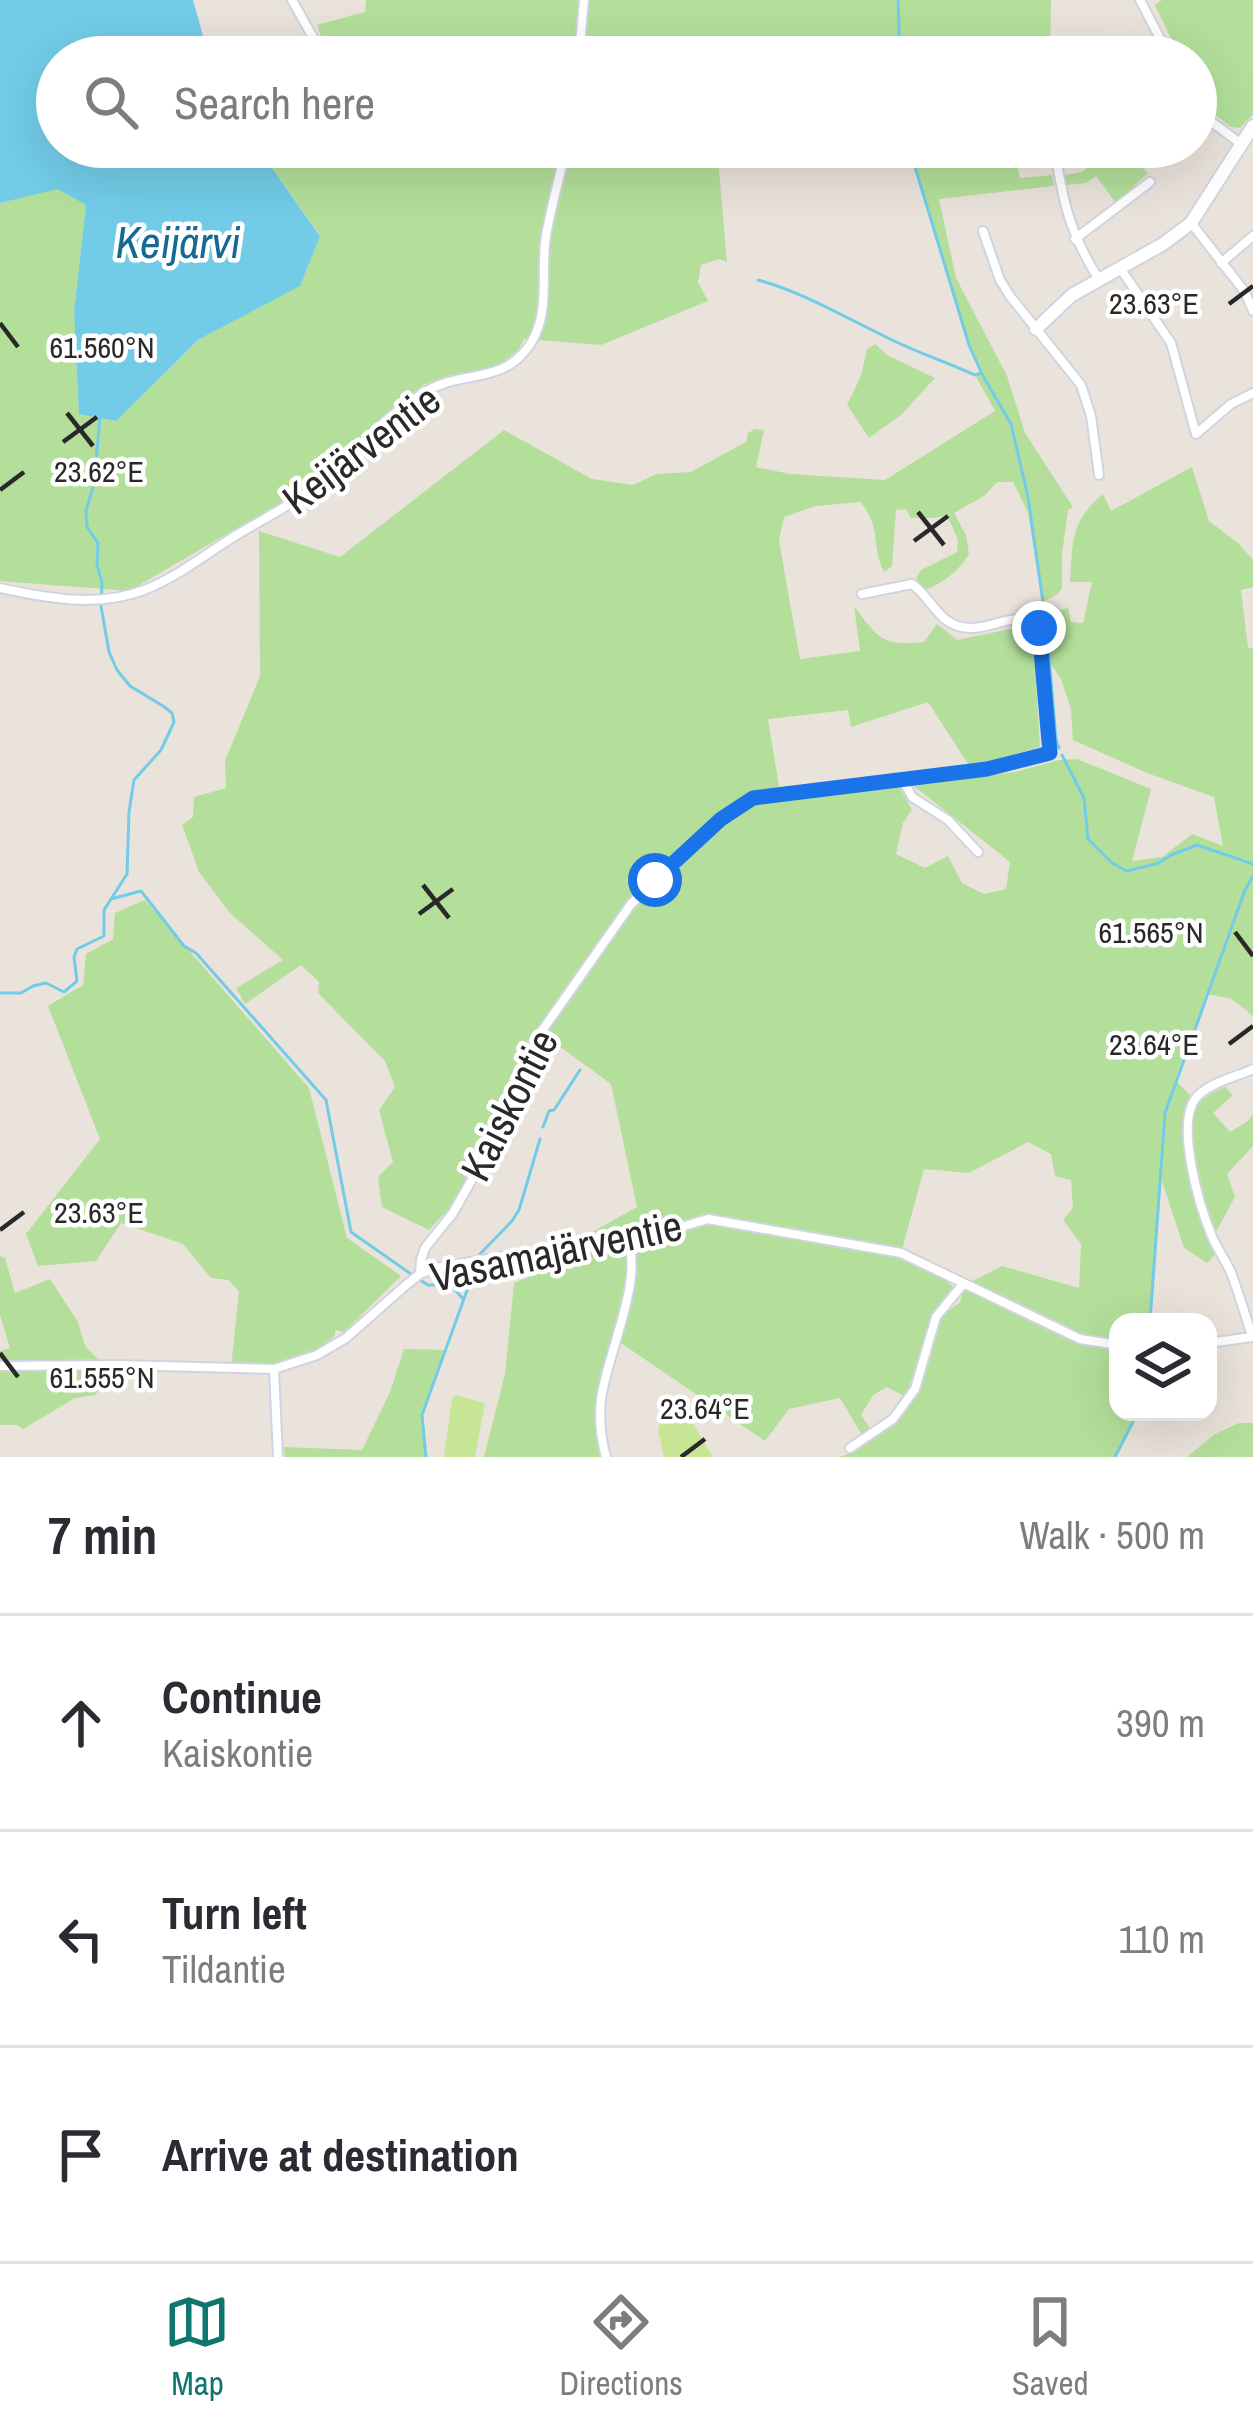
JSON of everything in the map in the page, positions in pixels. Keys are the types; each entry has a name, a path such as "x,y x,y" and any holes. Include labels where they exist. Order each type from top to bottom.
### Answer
{"street":[{"path":"292,0 312,36"},
{"path":"581,36 584,0"},
{"path":"1140,0 1159,36"},
{"path":"1217,126 1240,142"},
{"path":"1036,328 1060,304 1098,278 1163,244 1191,223 1253,126"},
{"name":"Keijärventie","path":"0,588 64,600 138,593 298,500 427,391 491,375 518,359 539,326 546,232 561,168"},
{"path":"1057,168 1075,239 1098,278"},
{"path":"1075,239 1150,182"},
{"path":"1191,223 1245,292 1253,310"},
{"path":"983,231 1000,280 1081,385 1091,416 1099,475"},
{"path":"1221,263 1253,236"},
{"path":"1119,267 1171,343 1196,434 1231,404 1253,393"},
{"name":"Kaiskontie","path":"420,1274 425,1248 453,1213 506,1121 519,1072 539,1035 631,904 721,819 753,798 987,769 1050,753 1041,632 1036,625 1024,618 960,627 940,617 912,584 862,594"},
{"path":"903,780 912,797 948,820 978,852"},
{"path":"1217,1342 1253,1336 1193,1178 1190,1110 1205,1090 1253,1069"},
{"name":"Vasamajärventie","path":"0,1366 274,1369 317,1355 346,1338 420,1274 436,1268 627,1243 708,1219 901,1253 1080,1339 1109,1344"},
{"path":"606,1457 601,1397 632,1274 627,1243"},
{"path":"850,1448 893,1419 915,1389 936,1317 963,1284"},
{"path":"274,1369 278,1457"}],"green space":[{"path":"366,0 1051,0 1050,36 321,36 317,25 365,12"},
{"path":"1162,0 1253,0 1253,114 1240,128 1217,116 1217,36 1170,36 1155,5"},
{"path":"272,168 719,168 727,262 720,259 701,265 698,282 708,301 601,345 524,339 494,369 423,385 299,492 129,591 0,581 0,203 58,188 86,205 74,311 79,413 115,421 198,340 300,285 320,235"},
{"path":"915,168 1018,168 1020,178 1052,175 1054,186 939,199 956,278 1007,376 1025,433 1073,507 1068,510 1062,554 1062,588 1042,602 1028,512 1013,482 997,482 984,496 954,513 966,535 969,554 950,576 926,590 916,579 921,570 957,552 958,540 947,515 911,518 906,509 896,510 892,566 884,572 874,529 860,502 816,506 784,517 779,541 800,659 860,651 854,606 876,633 898,643 924,642 937,624 957,640 1015,628 1033,632 1040,747 970,767 928,702 851,727 848,710 768,719 781,799 899,786 912,810 903,823 896,854 925,868 948,856 962,883 984,894 1006,889 1010,862 914,786 1077,759 1151,789 1132,861 1162,857 1192,834 1223,846 1214,797 1073,740 1071,709 1051,664 1046,622 1054,612 1068,608 1071,622 1083,623 1092,582 1070,582 1072,555 1075,533 1092,504 1103,494 1111,511 1192,467 1209,521 1253,560 1253,587 1241,590 1248,648 1253,648 1253,1016 1232,999 1207,994 1175,1080 1191,1096 1186,1107 1188,1176 1215,1255 1207,1263 1184,1248 1161,1178 1151,1313 1109,1313 1109,1421 1133,1421 1115,1457 838,1457 851,1453 899,1418 921,1382 942,1316 960,1302 973,1281 1002,1266 1079,1288 1081,1244 1063,1220 1073,1208 1071,1180 1055,1176 1051,1154 1028,1142 969,1173 924,1169 900,1257 955,1288 930,1322 906,1397 887,1387 873,1395 861,1415 871,1430 863,1437 840,1398 789,1409 765,1441 612,1337 599,1397 602,1457 484,1457 505,1374 514,1283 536,1274 590,1233 637,1207 611,1084 537,1030 509,1079 500,1117 451,1206 429,1230 382,1207 378,1177 393,1162 379,1110 395,1087 385,1061 318,993 319,982 301,965 245,1004 236,988 283,960 230,913 199,872 182,825 193,817 194,797 226,788 225,761 260,676 259,531 340,557 504,430 592,479 633,485 656,474 691,472 746,442 755,429 764,430 756,467 885,480 995,411 975,375 981,372"},
{"path":"1086,168 1143,168 1148,173 1116,203 1096,176 1086,183 1067,185 1065,175"},
{"path":"875,344 887,355 935,378 901,415 869,438 847,405 867,349"},
{"path":"145,900 309,1088 347,1238 401,1276 344,1332 335,1330 325,1345 301,1357 231,1367 239,1292 229,1280 211,1278 183,1244 121,1223 96,1261 38,1266 26,1234 100,1139 48,1006 83,985 86,954 113,939 115,913"},
{"path":"1225,1087 1233,1095 1213,1113 1230,1132 1253,1114 1253,1146 1227,1174 1235,1197 1217,1230 1212,1228 1190,1139 1200,1102"},
{"path":"0,1256 5,1258 15,1293 50,1279 78,1322 85,1346 113,1375 95,1395 75,1398 23,1429 0,1425 0,1351 10,1348 0,1315"},
{"path":"404,1349 446,1350 422,1415 426,1457 285,1457 284,1447 362,1450"},
{"path":"456,1395 485,1403 475,1457 444,1457"},
{"path":"661,1420 691,1420 713,1457 664,1457 658,1431"},
{"path":"1239,1423 1253,1423 1253,1457 1187,1457 1215,1434"}],"water":[{"name":"Keijärvi","path":"0,0 193,0 203,36 36,36 36,168 272,168 320,236 300,286 198,340 116,421 79,414 74,311 86,205 58,189 0,203"}],"waterway":[{"path":"898,0 899,36"},
{"path":"915,168 982,374"},
{"path":"758,280 975,375 981,373"},
{"path":"983,376 1011,424 1028,497 1044,609"},
{"path":"0,993 21,993 46,983 64,992 77,981 77,949 104,936 104,910 127,874 134,780 161,750 174,722 172,713 130,686 109,652 98,543 87,527 86,511 94,484 100,417"},
{"path":"1046,617 1059,748"},
{"path":"1062,755 1084,798 1088,839 1112,863 1127,871 1159,863 1197,845 1253,864"},
{"path":"1151,1313 1165,1113 1253,876"},
{"path":"111,899 141,891 184,946 196,953 326,1100 351,1232 411,1274"},
{"path":"543,1127 549,1111 580,1070"},
{"path":"479,1255 519,1210 540,1139"},
{"path":"426,1457 422,1415 474,1271"},
{"path":"420,1280 428,1285 451,1285 463,1299"},
{"path":"1115,1457 1133,1421"}],"route":[{"path":"655,880 721,819 762,795 939,776 1050,753 1039,628"}]}
